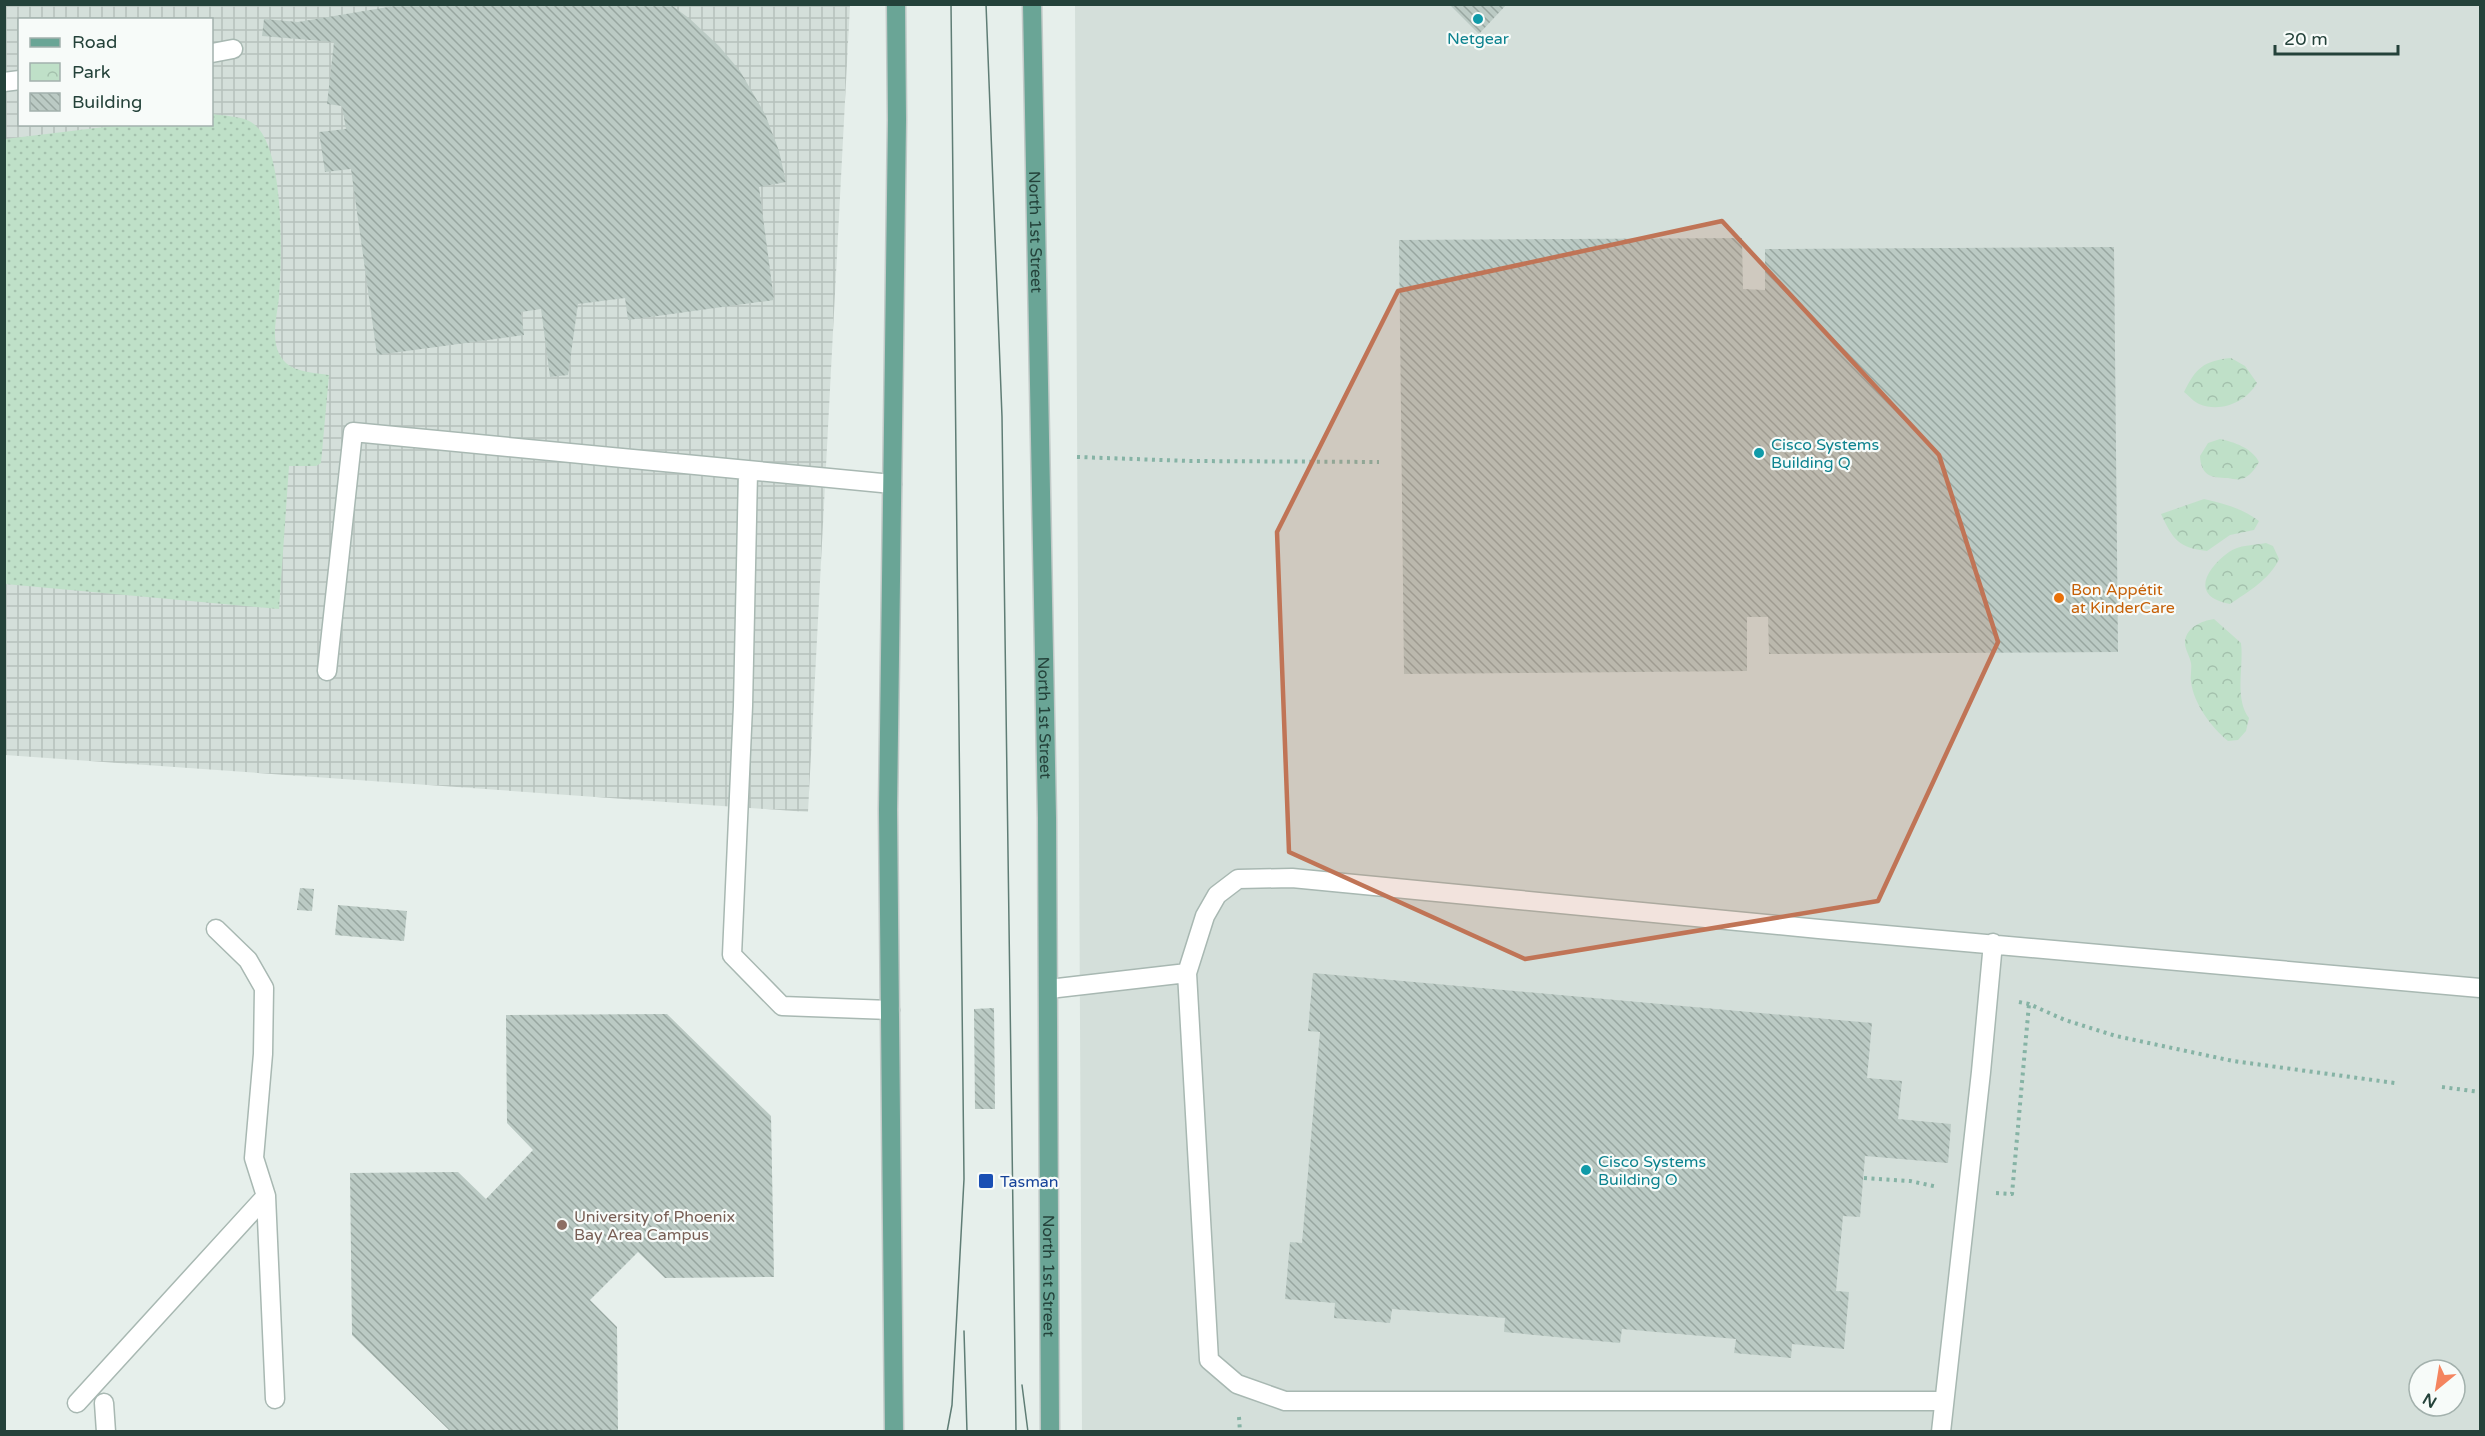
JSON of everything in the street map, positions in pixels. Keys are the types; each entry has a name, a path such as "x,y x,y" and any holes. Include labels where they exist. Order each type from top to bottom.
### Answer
{"main road":[{"path":"894,1431 888,810 897,120 896,4"},
{"name":"North 1st Street","path":"1032,4 1049,989 1050,1431"}],"lane":[{"path":"213,52 233,50"},
{"path":"327,670 353,432 748,472 892,484"},
{"path":"748,472 739,829 732,955 782,1006 890,1010"},
{"path":"1944,1401 1285,1401 1237,1384 1209,1360 1186,973 1204,916 1217,895 1238,879 1292,878 1819,929 2481,988"},
{"path":"216,929 248,960 264,988 262,1054 254,1158 266,1196 275,1399"},
{"path":"1941,1431 1980,1082 1993,943"},
{"path":"1049,989 1186,973"},
{"path":"77,1403 266,1196"},
{"path":"104,1402 106,1431"}],"path":[{"path":"1077,457 1190,461 1379,462"},
{"path":"2013,1002 2029,1004 2065,1020 2116,1036 2234,1061 2395,1083"},
{"path":"2442,1087 2481,1092"}],"highlighted area":[{"path":"1722,221 1939,455 1998,642 1878,901 1525,959 1289,852 1277,532 1398,291"}],"shaded area":[{"path":"4,5 850,5 808,812 5,755"},
{"path":"1075,5 2480,5 2480,1431 1082,1431"}],"green space":[{"path":"213,114 251,122 265,138 277,181 281,232 279,297 275,332 277,348 280,356 290,366 306,372 329,375 321,463 316,466 289,466 279,609 5,584 5,139 113,126 213,126"},
{"path":"2231,358 2245,366 2257,383 2246,396 2232,404 2216,407 2199,404 2184,392 2192,377 2202,367 2214,361"},
{"path":"2220,439 2242,446 2252,453 2259,462 2254,470 2242,479 2216,477 2208,474 2202,467 2200,456 2208,443"},
{"path":"2204,499 2239,510 2259,521 2254,530 2230,535 2207,551 2183,545 2173,536 2161,514"},
{"path":"2266,543 2273,546 2279,559 2264,579 2230,604 2210,595 2206,589 2206,582 2208,575 2220,559 2237,548"},
{"path":"2214,619 2241,643 2241,692 2244,710 2249,718 2246,731 2238,740 2228,741 2215,729 2200,707 2191,682 2191,663 2185,639 2194,626"}],"building":[{"path":"406,4 670,4 690,19 719,46 740,71 765,114 779,151 786,182 759,187 774,300 628,320 625,298 578,304 568,375 550,377 541,309 521,312 524,335 377,355 351,169 325,172 319,132 346,129 342,106 327,104 334,42 262,36 264,19 298,22"},
{"name":"Netgear","path":"1449,4 1507,4 1479,34"},
{"name":"Cisco Systems Building Q","path":"1742,238 1743,289 1765,290 1765,249 2114,247 2118,652 1769,654 1768,617 1747,617 1747,671 1404,674 1399,240"},
{"path":"300,888 314,889 312,911 297,910"},
{"path":"338,905 407,911 404,941 335,935"},
{"name":"Cisco Systems Building O","path":"1313,973 1872,1023 1867,1078 1902,1081 1898,1119 1951,1124 1948,1163 1865,1156 1860,1217 1843,1216 1836,1291 1849,1292 1844,1349 1792,1344 1791,1358 1734,1353 1736,1339 1622,1329 1620,1343 1504,1332 1505,1318 1392,1309 1390,1323 1334,1318 1335,1303 1285,1299 1290,1242 1302,1243 1320,1032 1308,1031"},
{"path":"994,1008 995,1109 975,1109 974,1009"},
{"name":"University of Phoenix Bay Area Campus","path":"667,1014 771,1116 774,1277 665,1278 638,1252 590,1300 617,1327 618,1432 451,1432 352,1335 350,1173 458,1172 486,1199 533,1150 507,1123 506,1015"}],"tram line":[{"path":"947,1432 952,1405 964,1179 951,4"},
{"path":"986,4 1002,417 1016,1432"},
{"path":"964,1331 967,1432"},
{"path":"1022,1385 1028,1432"}],"place":[{"name":"Netgear","path":"1478,19"},
{"name":"Cisco Systems Building Q","path":"1759,453"},
{"name":"Bon Appétit at KinderCare","path":"2059,598"},
{"name":"Cisco Systems Building O","path":"1586,1170"},
{"name":"Tasman","path":"986,1181"},
{"name":"University of Phoenix Bay Area Campus","path":"562,1225"}]}
